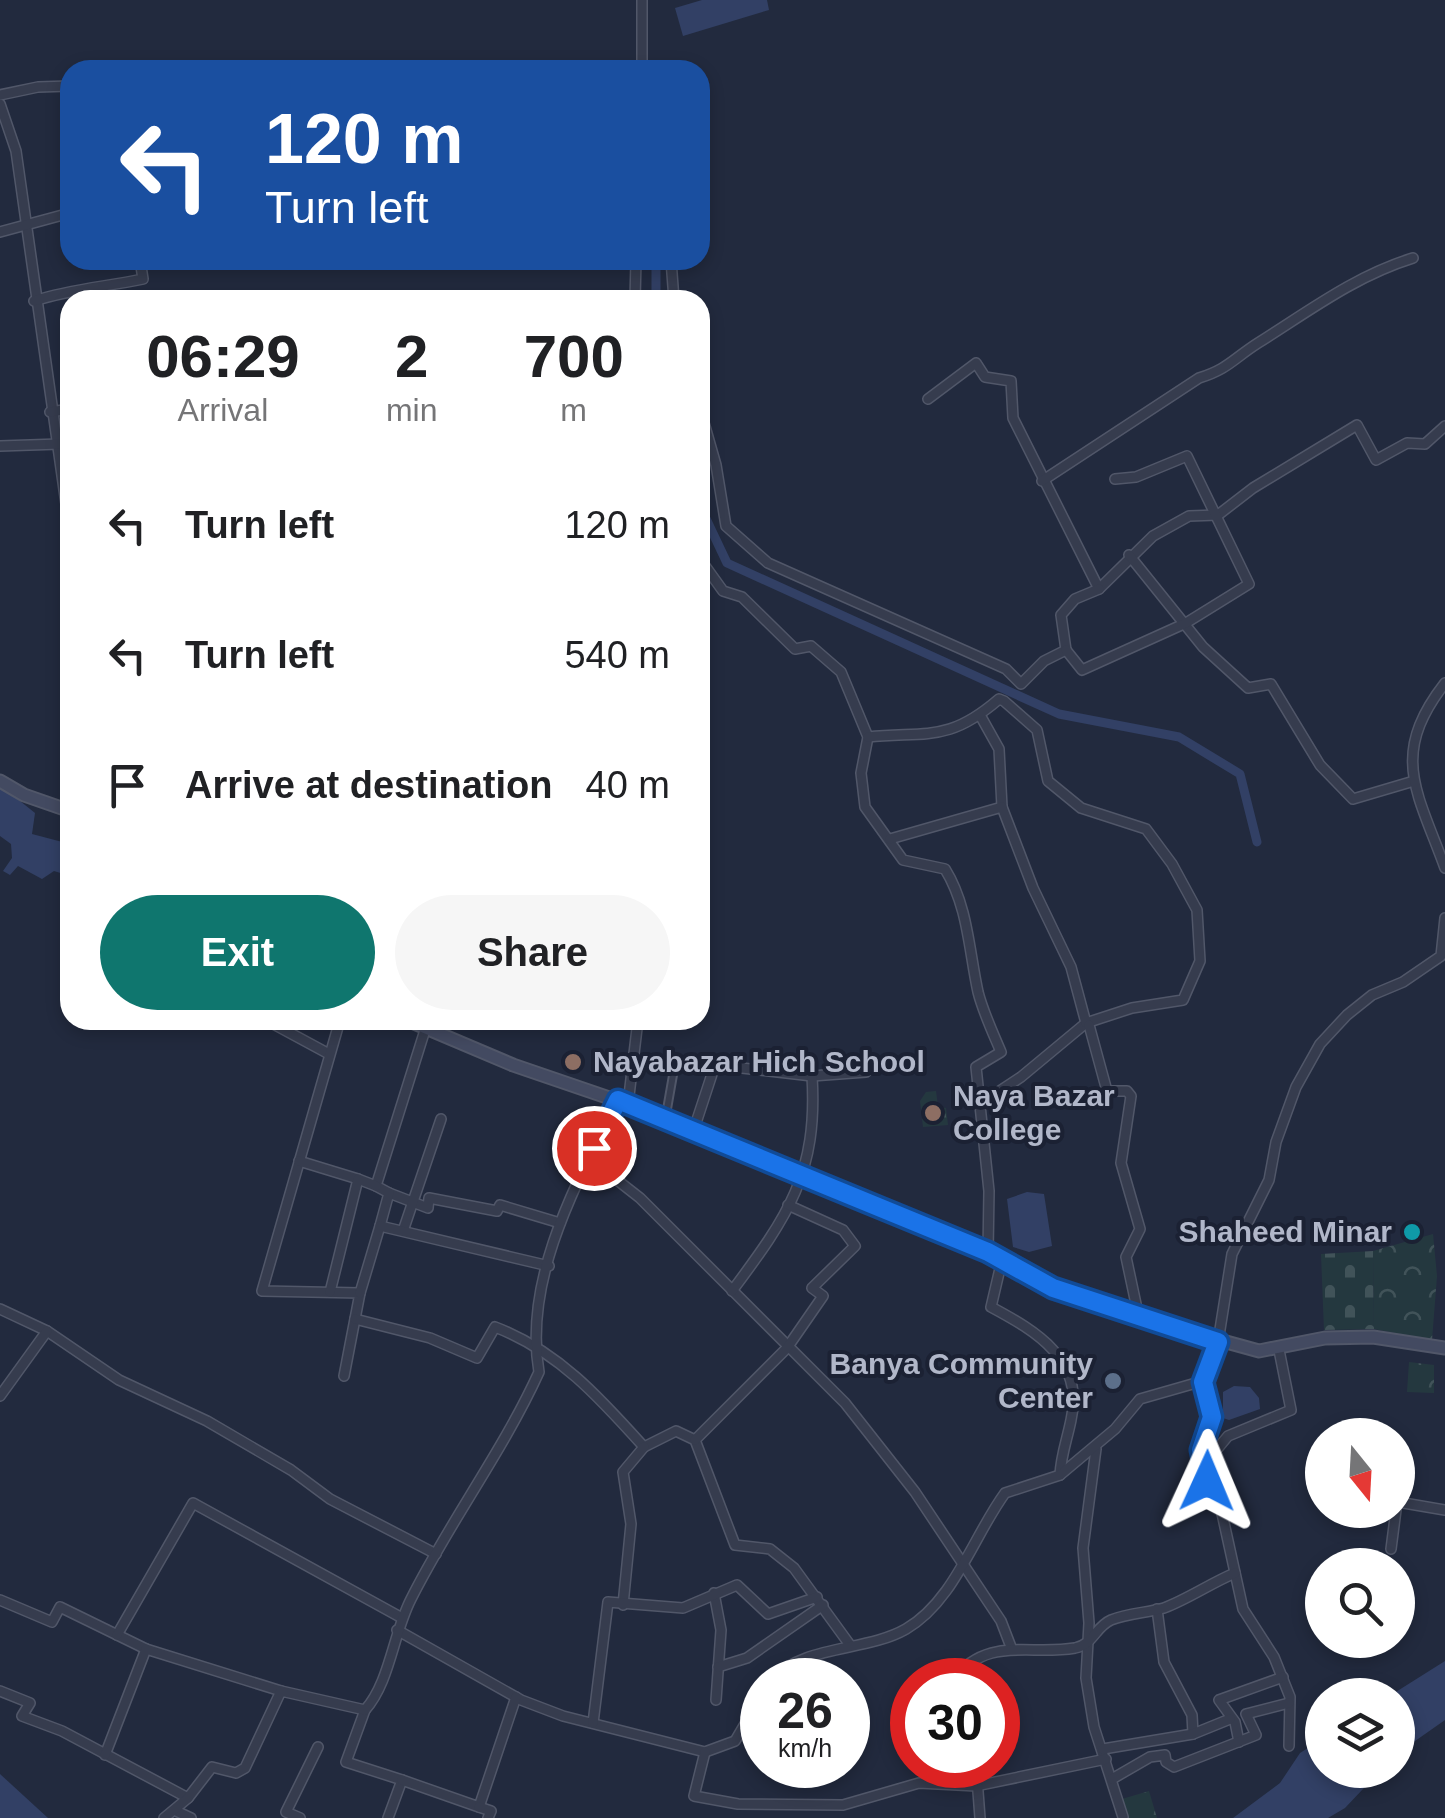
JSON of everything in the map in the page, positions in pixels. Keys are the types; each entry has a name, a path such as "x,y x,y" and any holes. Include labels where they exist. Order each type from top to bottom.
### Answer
{"main road":[{"path":"0,780 24,795 60,808"},
{"path":"426,1030 666,1117 988,1252 1053,1288 1139,1318 1259,1351 1325,1338 1373,1337 1445,1348"}],"street":[{"path":"642,0 642,60"},
{"path":"0,96 60,86"},
{"path":"0,104 25,225 50,412 60,444 0,446"},
{"path":"0,232 60,216"},
{"path":"1042,481 1199,378 1220,374 1244,352 1342,288 1377,269 1414,258"},
{"path":"67,290 79,286 92,290 144,279 142,270"},
{"path":"34,301 60,292"},
{"path":"928,399 976,363 984,377 1011,381 1013,418 1099,589"},
{"path":"50,412 60,410"},
{"path":"1116,479 1136,476 1188,456 1218,515 1248,584 1186,623 1082,670 1066,650 1061,615 1075,599 1099,589 1128,555 1189,516 1218,515 1357,425 1376,460 1407,443 1425,444 1445,426"},
{"path":"710,444 726,526 768,563 1006,669 1021,684 1044,661 1066,650"},
{"path":"1128,555 1203,648 1248,688 1271,684 1320,764 1353,799 1414,781"},
{"path":"710,572 724,591 742,597 796,650 811,646 841,672 868,738 861,773 865,807 903,860 945,869 955,885 977,968 978,990 1000,1052 976,1067 989,1191 988,1252"},
{"path":"1445,682 1416,724 1414,781 1445,868"},
{"path":"868,738 932,736 980,716 1000,699 1037,730 1048,781 1082,808 1146,829 1198,910 1200,961 1183,1000 1132,1008 1087,1024 980,1104"},
{"path":"980,716 999,749 1002,807 1032,888 1072,967 1106,1091 1127,1091 1131,1096 1121,1163 1140,1229 1126,1257 1139,1318"},
{"path":"890,839 1002,807"},
{"path":"1288,1746 1289,1702 1283,1676 1244,1609 1221,1509 1202,1466 1201,1450 1212,1417 1203,1382 1218,1342 1232,1254 1269,1180 1276,1142 1296,1087 1320,1044 1372,995 1443,958 1445,918"},
{"path":"285,1030 329,1054"},
{"path":"337,1030 262,1291 360,1293"},
{"path":"376,1186 426,1030"},
{"path":"488,1818 491,1811 346,1762 364,1710 378,1695 402,1618 524,1406 539,1372 534,1342 560,1222 589,1158 623,1102 636,1030"},
{"path":"666,1117 676,1058"},
{"path":"694,1129 715,1065 812,1076 866,1072"},
{"path":"732,1291 805,1176 814,1110 812,1076"},
{"path":"403,1232 441,1119"},
{"path":"589,1158 640,1198 878,1440 1001,1621 1011,1647"},
{"path":"299,1161 358,1179 428,1208 429,1198 497,1211 500,1205 560,1222"},
{"path":"330,1292 358,1179"},
{"path":"344,1376 360,1293 389,1193"},
{"path":"695,1440 787,1348 824,1296 812,1288 855,1246 842,1230 788,1206"},
{"path":"380,1226 549,1266"},
{"path":"1002,1260 991,1307 1023,1324 1062,1355 1070,1374 1072,1417 1061,1451 1060,1475"},
{"path":"0,1309 47,1331 120,1380 208,1421 290,1470 330,1500 436,1554"},
{"path":"355,1319 430,1338 477,1358 495,1326 534,1342 602,1400 644,1447"},
{"path":"0,1396 47,1331"},
{"path":"1202,1466 1228,1436 1291,1410 1279,1350"},
{"path":"813,1658 904,1630 941,1599 960,1562 1005,1494 1060,1475 1096,1446 1140,1399 1203,1382"},
{"path":"623,1605 631,1524 622,1472 644,1447 676,1431 695,1440 734,1545 770,1549 794,1568 850,1645"},
{"path":"1096,1446 1083,1548 1089,1644 1086,1678 1094,1727 1123,1817"},
{"path":"117,1636 193,1503 402,1618"},
{"path":"1415,1505 1445,1510"},
{"path":"981,1658 1011,1647 1072,1648 1089,1644 1112,1620 1157,1609 1234,1573"},
{"path":"593,1724 608,1602 683,1608 736,1585 768,1614 820,1601"},
{"path":"714,1593 720,1608 716,1700"},
{"path":"0,1600 52,1622 60,1607 146,1649 281,1691 364,1710"},
{"path":"718,1667 747,1658 820,1601"},
{"path":"1157,1609 1164,1662 1192,1716 1193,1734"},
{"path":"397,1630 516,1697 593,1724 706,1752 735,1740 740,1732"},
{"path":"105,1755 146,1649"},
{"path":"1239,1742 1219,1700 1283,1676"},
{"path":"164,1818 176,1811 212,1767 236,1774 245,1768 281,1691"},
{"path":"0,1692 30,1703 22,1716 188,1798"},
{"path":"478,1806 516,1697"},
{"path":"1112,1778 1150,1757 1165,1755 1166,1762 1174,1767 1256,1735 1246,1714 1289,1702"},
{"path":"1020,1775 1193,1734 1230,1719"},
{"path":"300,1818 286,1812 318,1747"},
{"path":"706,1752 694,1796 738,1804 843,1804 901,1788"},
{"path":"388,1818 402,1780"},
{"path":"976,1788 980,1818"},
{"path":"735,1818 738,1804"},
{"path":"176,1811 192,1818"}],"green space":[{"path":"936,1091 938,1107 946,1108 948,1125 923,1127 920,1101 926,1092"},
{"path":"1433,1234 1437,1276 1432,1340 1374,1329 1373,1251"},
{"path":"1373,1251 1374,1329 1324,1330 1321,1254"},
{"path":"1409,1362 1434,1365 1434,1393 1407,1392"},
{"path":"1149,1791 1157,1818 1127,1818 1122,1799"}],"water":[{"path":"702,0 767,0 769,10 683,36 675,8"},
{"path":"0,785 35,813 32,834 60,841 60,873 54,871 42,879 18,866 10,875 3,871 12,858 11,844 0,836"},
{"path":"1027,1192 1044,1194 1052,1246 1029,1252 1013,1247 1007,1199"},
{"path":"1234,1386 1250,1387 1259,1398 1260,1409 1229,1420 1223,1418 1223,1392"},
{"path":"1445,1661 1445,1720 1415,1741 1415,1680"},
{"path":"1305,1750 1305,1788 1364,1788 1345,1808 1328,1818 1233,1818 1280,1783"},
{"path":"0,1774 48,1818 0,1818"}],"waterway":[{"path":"656,270 656,290"},
{"path":"710,527 727,563 1059,714 1179,737 1240,774 1257,842"}],"place":[{"name":"Nayabazar Hich School","path":"573,1062"},
{"name":"Naya Bazar College","path":"933,1113"},
{"name":"Shaheed Minar","path":"1412,1232"},
{"name":"Banya Community Center","path":"1113,1381"}],"route":[{"path":"594,1148 618,1100 988,1252 1053,1288 1218,1342 1203,1382 1212,1417 1201,1450 1207,1481"}]}
